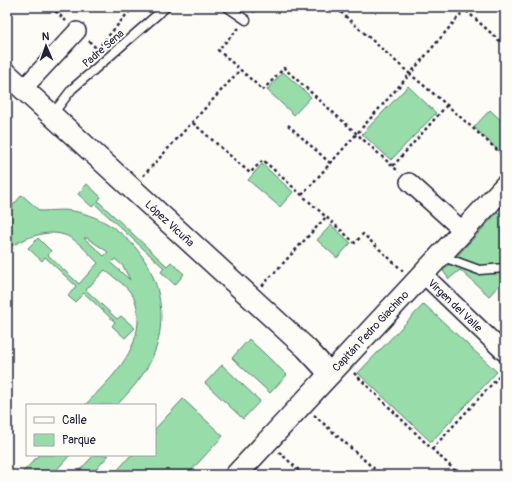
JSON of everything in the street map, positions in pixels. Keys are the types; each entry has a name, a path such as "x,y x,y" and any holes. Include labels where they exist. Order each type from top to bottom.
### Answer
{"street":[{"path":"23,90 77,31"},
{"name":"López Vicuña","path":"7,74 306,348 336,368"},
{"path":"409,182 463,231"},
{"name":"Capitán Pedro Giachino","path":"236,475 505,186"},
{"name":"Virgen del Valle","path":"419,278 505,353"}],"lane":[{"name":"Padre Sena","path":"52,115 72,89 166,7"},
{"path":"227,7 246,20"},
{"path":"442,254 449,259 479,270 505,268"}],"path":[{"name":"Padre Sena","path":"93,54 133,7"},
{"path":"335,7 505,156"},
{"path":"302,194 410,74 464,8 501,42 505,38"},
{"path":"218,50 263,90 284,68 392,166 447,105"},
{"path":"132,189 240,70"},
{"path":"192,123 250,173 263,160 355,243 363,234 419,278"},
{"path":"288,124 330,163"},
{"path":"251,298 326,217"},
{"path":"336,368 432,449 460,475"},
{"path":"432,449 505,370"},
{"path":"302,404 381,475"},
{"path":"267,441 304,475"}],"green space":[{"path":"283,72 311,97 294,115 267,90"},
{"path":"408,86 436,113 391,160 362,134"},
{"path":"490,110 505,124 505,152 503,155 474,127"},
{"path":"262,164 293,192 280,207 248,180"},
{"path":"87,184 101,197 98,201 167,266 171,262 184,274 175,285 161,272 164,268 95,204 92,207 78,194"},
{"path":"22,195 40,211 69,210 95,217 114,228 131,242 144,260 154,279 160,300 161,322 157,345 146,370 118,404 86,404 113,376 128,354 134,342 138,315 134,297 125,286 105,270 86,290 117,319 121,316 135,328 125,338 112,326 115,322 84,293 75,302 68,296 76,286 45,257 42,261 28,248 38,238 51,251 48,255 79,284 98,263 75,240 55,233 46,233 21,241 7,249 7,212","holes":["84,238 87,238 108,252 104,256","115,259 123,266 130,280 111,263"]},
{"path":"498,212 505,218 505,279 489,296 460,270 449,279 443,271"},
{"path":"331,225 351,243 337,258 317,240"},
{"path":"424,304 497,372 431,442 358,373"},
{"path":"249,339 287,375 270,393 232,358"},
{"path":"222,365 260,401 243,419 205,383"},
{"path":"183,399 223,436 187,475 115,475 114,474 130,456 156,456 156,428"},
{"path":"38,456 69,456 52,475 20,475"},
{"path":"93,456 108,456 91,475 75,475"}]}
